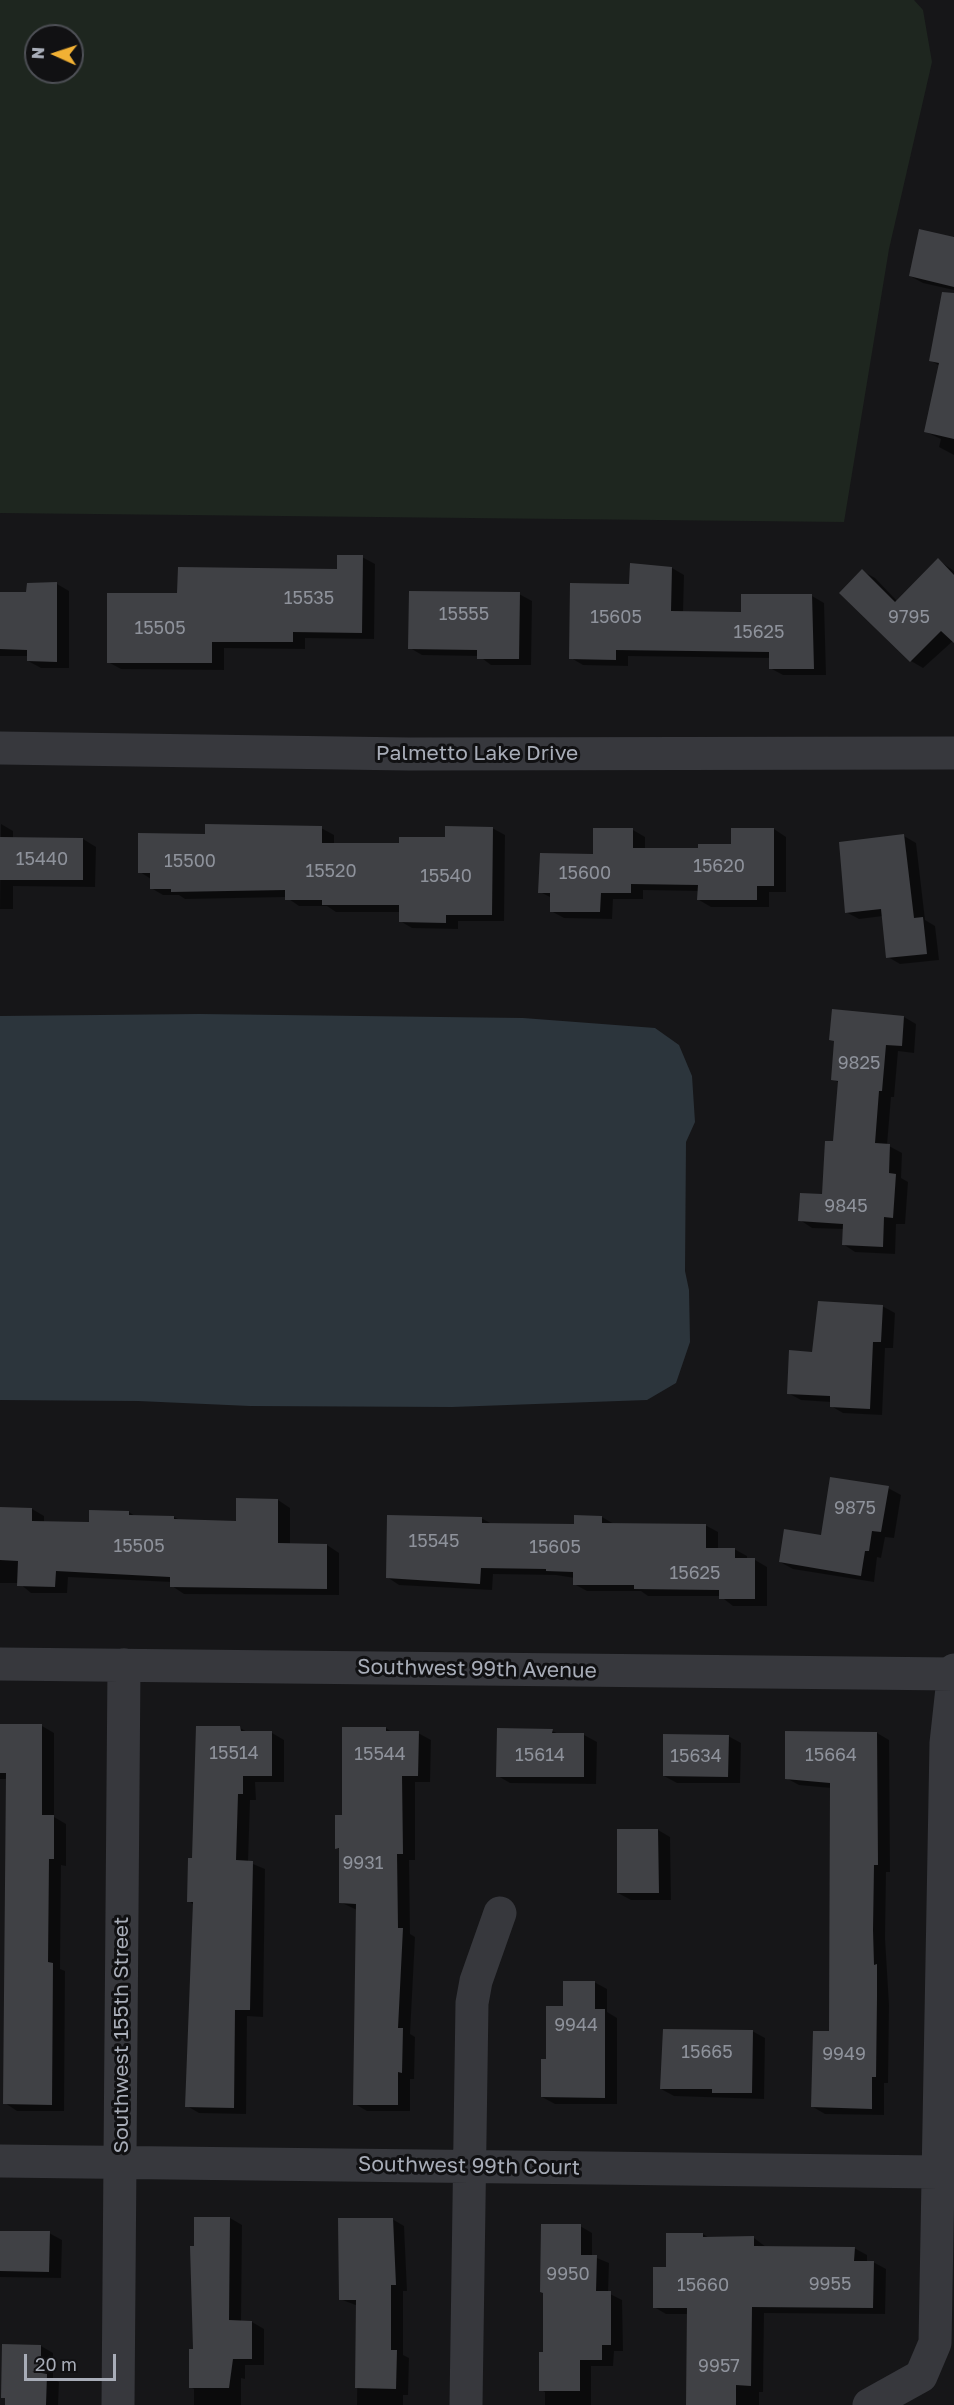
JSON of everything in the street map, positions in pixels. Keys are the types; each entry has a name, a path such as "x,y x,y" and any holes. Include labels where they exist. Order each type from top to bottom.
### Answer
{"street":[{"name":"Palmetto Lake Drive","path":"0,748 409,754 954,753"},
{"name":"Southwest 99th Avenue","path":"0,1664 954,1674"},
{"name":"Southwest 155th Street","path":"118,2405 124,1665"},
{"path":"869,2405 921,2376 932,2355 938,2294 946,1743 954,1670"},
{"path":"466,2405 472,2002 476,1981 500,1913"},
{"name":"Southwest 99th Court","path":"0,2160 938,2172"}],"shaded area":[{"path":"0,0 914,0 923,10 932,62 889,249 844,522 0,513"},
{"path":"199,1014 523,1018 655,1028 679,1045 692,1076 695,1122 686,1142 685,1271 689,1290 690,1342 676,1383 647,1400 452,1407 250,1406 138,1401 0,1400 0,1016"}],"building":[{"path":"919,229 954,237 954,287 909,276"},
{"path":"942,292 954,293 954,439 924,432 939,363 929,361"},
{"path":"337,555 363,555 362,633 293,632 293,642 212,642 212,663 107,663 107,593 177,593 178,567 337,569"},
{"path":"938,558 954,575 954,643 941,631 910,662 839,593 862,569 895,602"},
{"path":"630,563 672,567 671,611 741,612 741,594 812,594 814,669 769,669 769,652 616,650 616,660 569,659 570,583 629,584"},
{"path":"57,582 57,662 27,661 27,650 0,649 0,592 26,592 27,583"},
{"path":"409,591 520,592 519,659 477,659 477,650 408,649"},
{"path":"205,824 322,826 322,843 399,843 399,837 445,837 445,826 493,827 492,915 446,915 446,923 399,922 399,905 322,905 322,900 285,900 285,890 171,892 171,889 150,889 150,873 138,873 138,833 205,834"},
{"path":"593,828 633,828 633,848 698,848 698,844 731,844 731,828 774,828 774,886 757,886 757,900 697,900 698,885 631,884 631,893 601,893 600,912 550,912 550,893 538,893 540,853 593,854"},
{"path":"904,834 914,918 923,917 927,954 886,958 881,909 845,913 839,842"},
{"path":"0,837 83,838 83,880 0,880"},
{"path":"832,1009 904,1016 902,1046 886,1045 882,1091 879,1091 875,1143 890,1144 889,1173 896,1174 893,1218 884,1217 883,1247 842,1245 843,1224 798,1221 800,1193 822,1194 825,1141 833,1141 838,1081 831,1080 834,1041 829,1040"},
{"path":"818,1301 883,1305 881,1342 873,1342 870,1409 830,1407 830,1396 787,1394 789,1350 812,1352"},
{"path":"830,1477 889,1486 881,1532 872,1531 869,1551 865,1551 861,1576 779,1562 784,1529 821,1535"},
{"path":"236,1498 278,1499 278,1543 327,1544 327,1589 170,1587 170,1577 56,1571 55,1587 17,1586 18,1561 0,1560 0,1507 32,1508 32,1521 89,1522 89,1510 129,1511 129,1515 174,1516 174,1519 236,1521"},
{"path":"387,1515 482,1517 482,1523 574,1524 574,1515 602,1516 602,1523 706,1524 706,1548 735,1548 735,1558 755,1558 755,1599 719,1599 719,1590 634,1589 634,1585 573,1585 573,1572 546,1571 546,1569 481,1568 480,1584 386,1578"},
{"path":"0,1724 42,1724 42,1815 54,1815 54,1859 49,1859 48,1962 53,1963 52,2105 3,2104 6,1773 0,1773"},
{"path":"196,1726 240,1726 241,1731 272,1731 272,1776 243,1776 243,1794 238,1794 236,1860 253,1861 250,2010 235,2010 234,2108 185,2107 193,1902 187,1902 188,1858 192,1858"},
{"path":"342,1727 386,1727 386,1731 419,1731 418,1776 402,1776 403,1854 397,1854 398,1928 403,1928 398,2028 403,2028 402,2073 398,2072 398,2105 353,2105 356,1904 339,1903 339,1848 335,1849 335,1815 342,1815"},
{"path":"497,1728 553,1729 552,1733 584,1733 584,1777 496,1777"},
{"path":"785,1731 877,1732 878,1865 874,1865 873,1930 874,1965 877,1964 876,2077 872,2077 872,2109 811,2107 813,2031 829,2031 830,1783 785,1779"},
{"path":"663,1734 729,1735 728,1777 663,1776"},
{"path":"617,1829 658,1829 659,1893 617,1893"},
{"path":"563,1981 595,1981 595,2009 605,2009 605,2098 541,2097 541,2059 546,2059 546,2006 563,2006"},
{"path":"663,2029 753,2030 752,2093 712,2093 712,2089 660,2089"},
{"path":"194,2217 230,2217 229,2320 252,2321 252,2359 233,2359 229,2388 189,2388 189,2349 193,2349 190,2246 194,2246"},
{"path":"338,2218 393,2218 396,2285 391,2285 391,2350 397,2350 396,2389 355,2388 356,2300 339,2300"},
{"path":"541,2224 581,2224 581,2255 597,2255 596,2291 611,2291 611,2345 602,2345 602,2360 580,2360 580,2391 539,2391 539,2352 543,2352 543,2293 540,2292"},
{"path":"0,2231 50,2231 49,2272 0,2271"},
{"path":"666,2233 703,2233 703,2237 754,2236 754,2246 855,2247 854,2261 874,2261 873,2308 752,2307 751,2386 736,2385 736,2405 686,2405 687,2308 653,2308 653,2267 666,2267"},
{"path":"2,2344 41,2345 41,2373 47,2374 46,2405 5,2405 5,2398 1,2398"}]}
